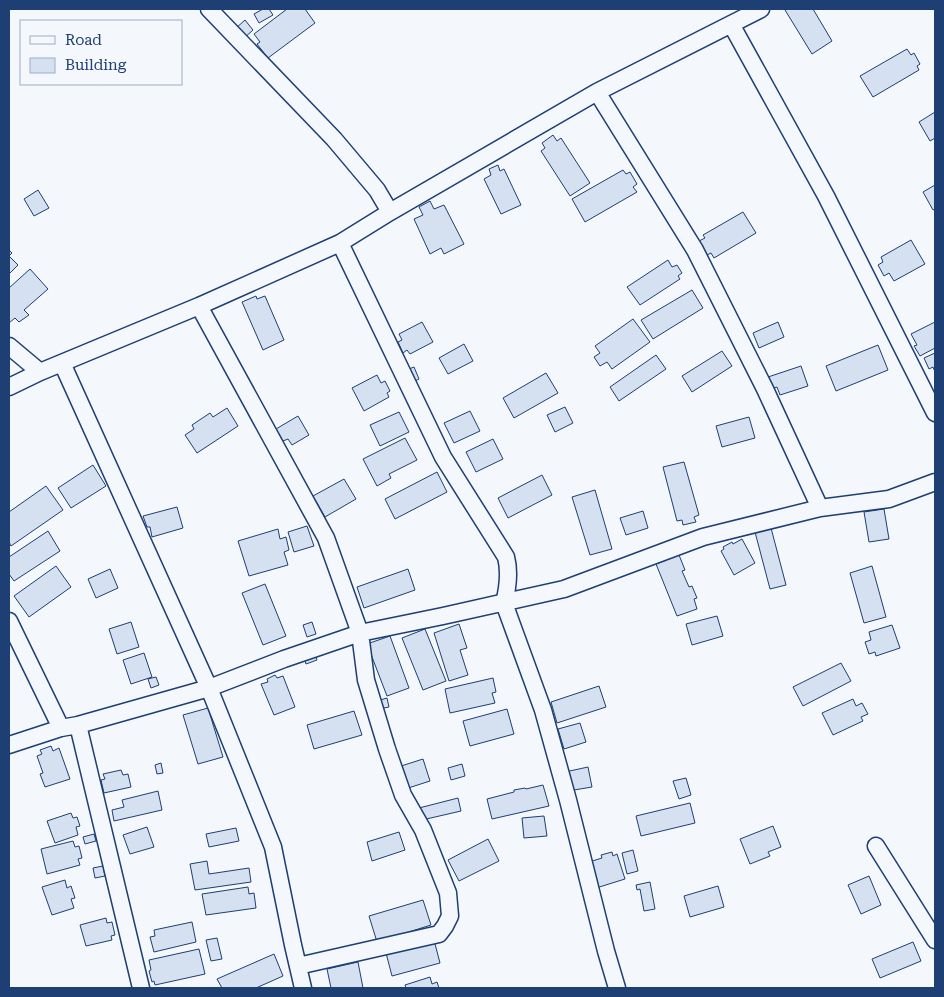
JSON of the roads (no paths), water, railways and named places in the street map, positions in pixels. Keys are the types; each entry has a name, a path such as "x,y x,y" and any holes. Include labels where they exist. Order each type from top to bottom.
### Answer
{"street":[{"path":"209,9 334,139 377,190 390,212"},
{"path":"9,387 40,372 199,306 340,243 597,92 761,9"},
{"path":"731,24 826,196 935,413"},
{"path":"597,92 695,250 765,389 820,508"},
{"path":"340,243 443,457 506,556 509,568 504,603 543,710 617,988"},
{"path":"199,306 326,538 360,633 366,680 403,795 423,830 448,893 450,916 439,934 298,966"},
{"path":"9,346 40,372"},
{"path":"62,363 209,688 273,847 303,988"},
{"path":"9,745 60,728 78,725 209,688 284,659 360,633 564,589 703,537 820,508 889,499 935,482"},
{"path":"9,621 60,728"},
{"path":"78,725 141,988"},
{"path":"876,846 935,940"}]}
